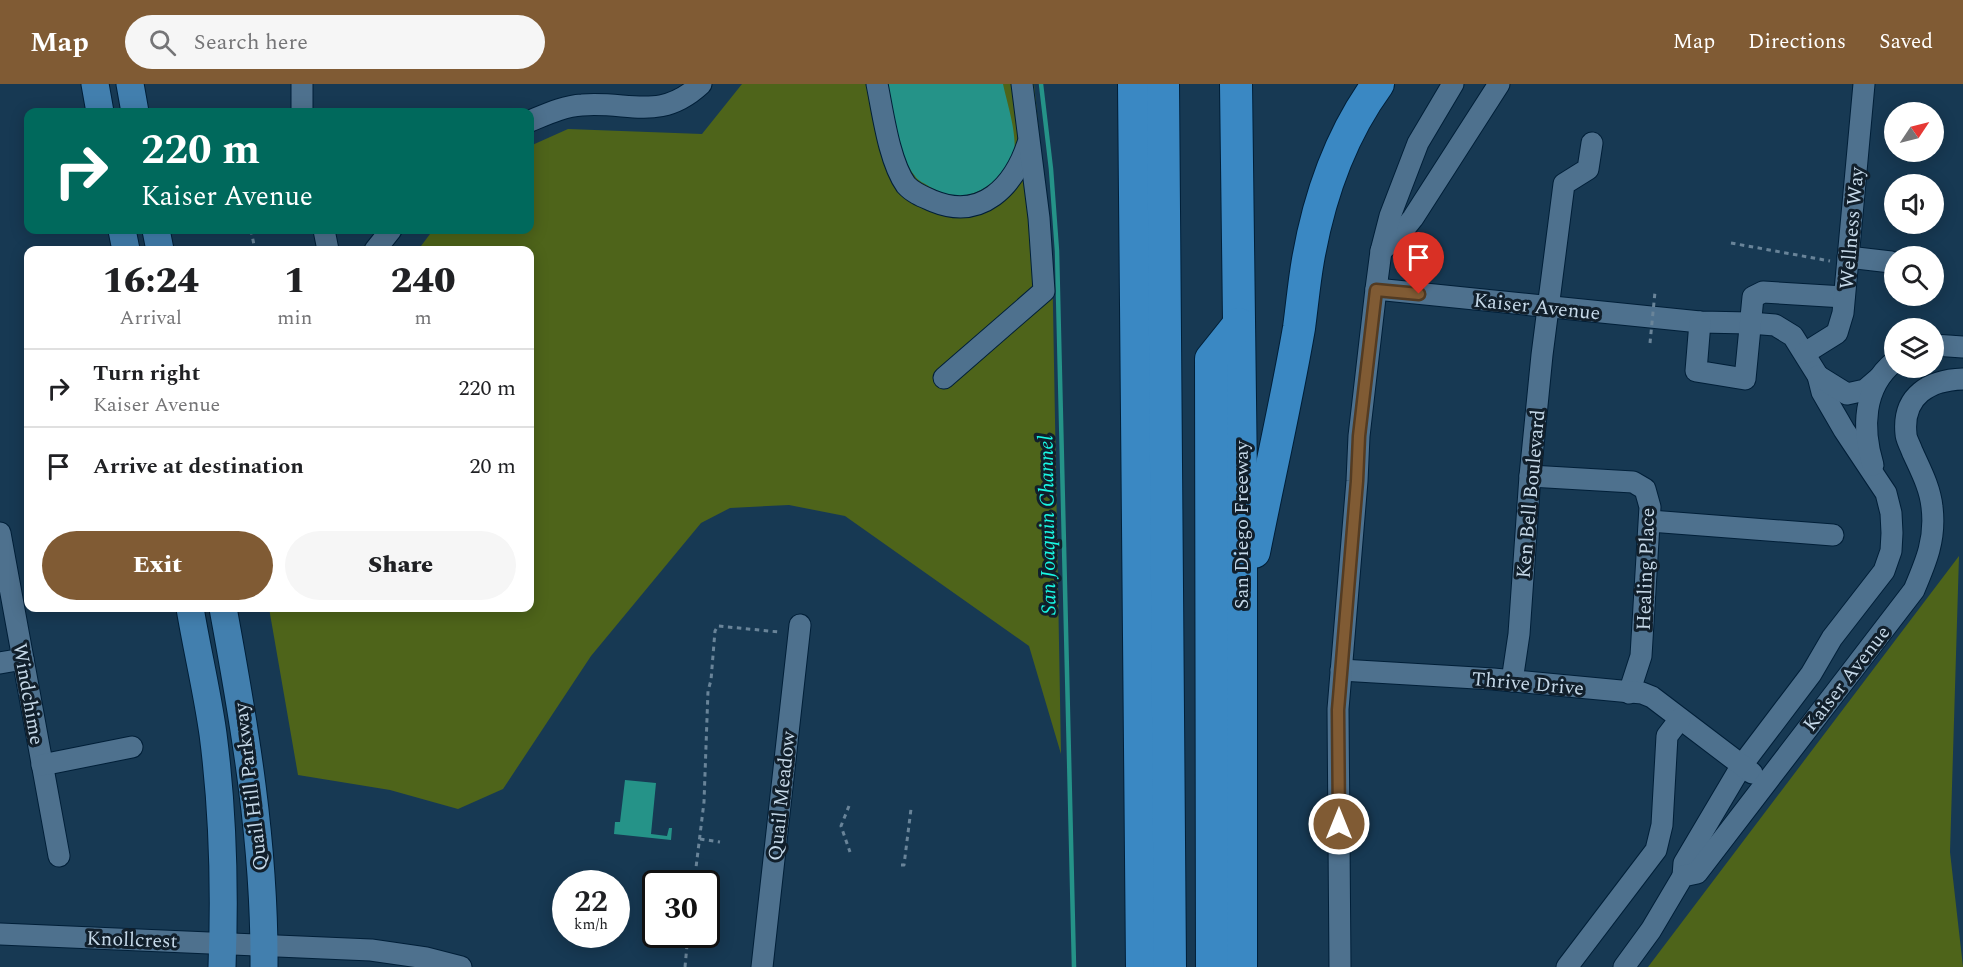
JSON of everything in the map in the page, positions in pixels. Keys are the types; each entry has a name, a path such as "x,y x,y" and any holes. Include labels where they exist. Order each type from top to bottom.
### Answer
{"highway":[{"path":"1134,84 1140,537 1142,967"},
{"path":"1163,84 1170,967"},
{"name":"San Diego Freeway","path":"1236,84 1241,618 1241,967"},
{"path":"1241,618 1299,327 1307,261 1317,213 1329,173 1378,84"},
{"path":"1212,967 1211,359 1239,324"}],"main road":[{"path":"95,84 99,108"},
{"path":"130,84 134,108"},
{"name":"Quail Hill Parkway","path":"191,612 216,762 223,854 223,955"},
{"name":"Quail Hill Parkway","path":"224,612 255,797 264,956"}],"street":[{"path":"302,84 302,108"},
{"path":"534,120 569,107 585,105 663,107 690,94 701,84"},
{"path":"877,84 895,165 907,186 921,196 944,206 964,208 983,203 997,194 1023,159 1029,141"},
{"path":"944,378 1044,291 1039,218 1022,84"},
{"path":"1340,967 1338,710 1359,436 1376,290 1381,251 1390,216 1418,143 1453,84"},
{"path":"1381,251 1413,219 1499,84"},
{"name":"Wellness Way","path":"1805,352 1837,333 1843,313 1864,84"},
{"name":"Ken Bell Boulevard","path":"1512,681 1519,634 1530,476 1542,355 1550,307 1564,184 1588,169 1592,143"},
{"path":"378,246 388,234"},
{"path":"1848,257 1884,261"},
{"name":"Kaiser Avenue","path":"1376,290 1700,322 1750,323 1783,329 1805,352 1818,375 1822,392 1886,494 1891,513 1891,550 1884,571 1832,638 1811,674 1742,765 1684,863 1683,876 1651,930 1624,967"},
{"path":"1700,322 1696,371 1745,379 1753,297 1763,292 1844,297"},
{"path":"1944,345 1963,346"},
{"name":"Kaiser Avenue","path":"1876,477 1867,447 1865,420 1870,398 1884,370"},
{"name":"Kaiser Avenue","path":"1818,375 1846,394 1864,390 1879,377"},
{"name":"Kaiser Avenue","path":"1683,876 1697,873 1914,590 1931,550 1933,520 1927,486 1906,435 1906,416 1914,399 1928,386 1947,379 1963,379"},
{"name":"Healing Place","path":"1530,476 1633,482 1645,489 1650,507 1650,521 1641,656 1629,693"},
{"path":"1650,521 1833,535"},
{"name":"Windchime","path":"0,533 20,597 23,659 58,856"},
{"name":"Quail Meadow","path":"762,967 800,625"},
{"name":"Thrive Drive","path":"1641,656 1650,680 1692,712 1701,734"},
{"path":"0,663 23,659"},
{"name":"Thrive Drive","path":"1341,670 1512,681 1642,693 1652,697 1765,783"},
{"path":"1567,967 1656,850 1662,825 1667,736 1680,718"},
{"path":"42,765 132,747"},
{"name":"Knollcrest","path":"0,934 223,955 396,953 461,967"}],"path":[{"path":"1650,343 1655,292"},
{"path":"696,870 704,802 708,691 715,631 718,626 779,632"},
{"path":"849,806 841,826 850,852"},
{"path":"901,865 904,865 911,808"},
{"path":"700,839 720,842"},
{"path":"685,967 687,948"}],"shaded area":[{"path":"742,84 1034,84 1052,252 1061,754 1029,646 845,516 789,505 730,508 701,523 591,656 503,789 458,809 390,790 298,775 270,612 534,612 534,246 421,246 430,234 534,234 534,144 568,129 702,134"},
{"path":"887,84 1003,84 1014,131 1012,158 989,185 971,194 951,195 921,182 909,167 900,145"},
{"path":"1959,556 1950,852 1963,967 1648,967"},
{"path":"625,780 656,783 651,834 667,836 669,828 672,828 671,840 614,834 615,822 620,822"}],"waterway":[{"name":"San Joaquin Channel","path":"1041,84 1051,169 1057,251 1074,967"}],"route":[{"path":"1339,824 1338,710 1359,436 1376,290 1419,294"}]}
